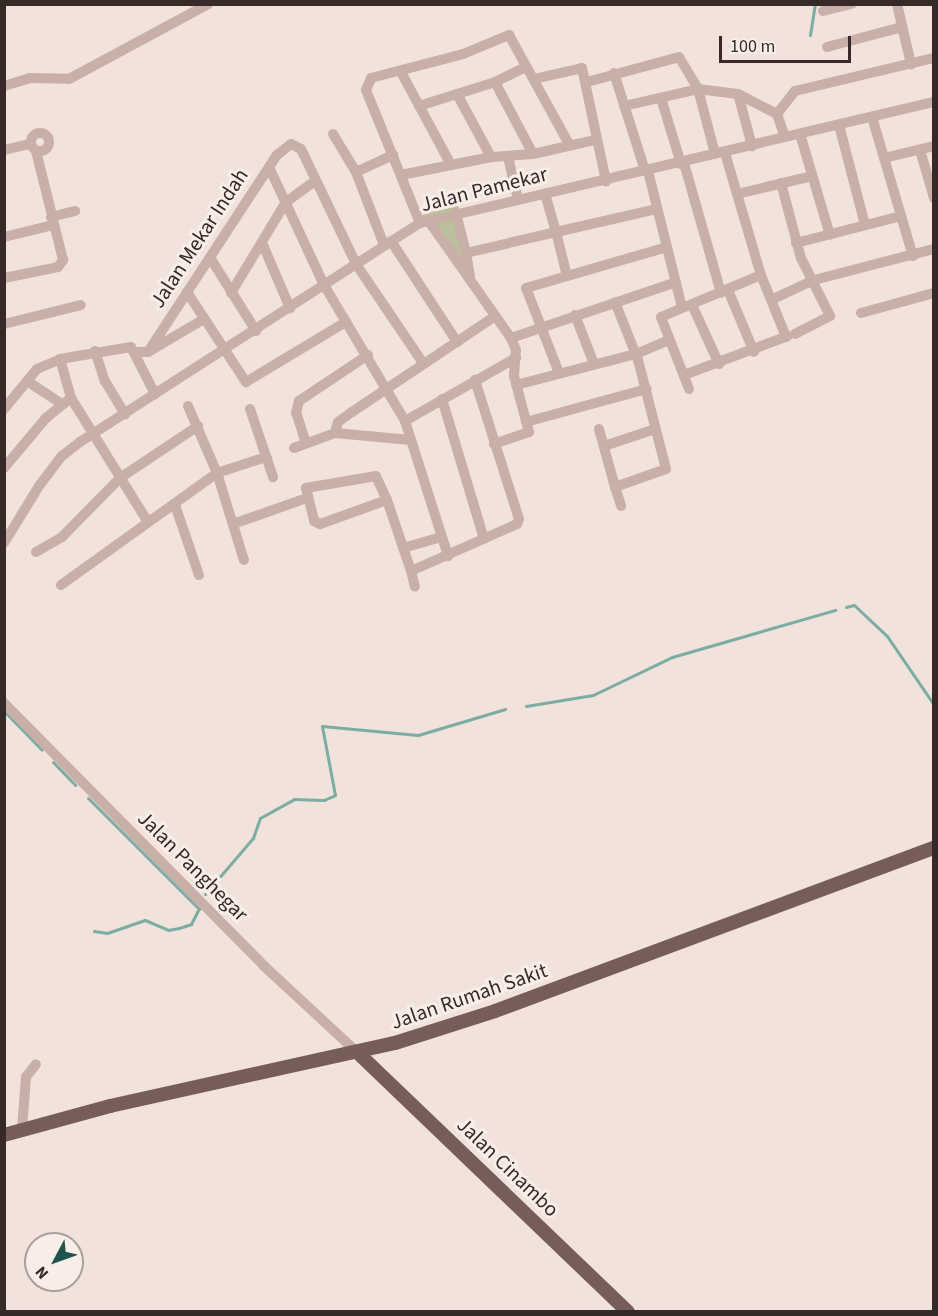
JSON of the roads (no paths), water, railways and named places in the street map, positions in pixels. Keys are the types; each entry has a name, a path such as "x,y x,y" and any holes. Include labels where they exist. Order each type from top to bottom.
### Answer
{"main road":[{"name":"Jalan Rumah Sakit","path":"4,1135 358,1053 495,1011 933,848"},
{"name":"Jalan Cinambo","path":"358,1053 628,1311"}],"street":[{"path":"4,86 30,78 69,79 208,4"},
{"path":"823,11 852,4"},
{"path":"897,4 911,64"},
{"path":"827,47 902,27"},
{"path":"494,444 528,436 516,385 516,358 511,338 494,317 471,279 424,221 401,176 367,85 371,78 463,54 508,35 524,68 534,80 569,144"},
{"path":"587,82 679,57 698,89 736,194 761,275 790,336"},
{"path":"777,114 795,91 933,58"},
{"path":"534,80 579,67 587,82 595,140 606,181"},
{"path":"419,106 495,82 524,68"},
{"path":"401,72 451,165"},
{"path":"614,73 646,171 676,282 719,364"},
{"path":"495,82 533,154"},
{"path":"624,106 698,89 738,94 777,114 785,137"},
{"path":"457,94 491,157"},
{"path":"738,94 752,146"},
{"path":"661,98 724,291 754,352"},
{"name":"Jalan Pamekar","path":"4,543 39,486 62,456 424,221 683,163 933,102"},
{"path":"872,117 913,256"},
{"path":"839,125 865,225"},
{"path":"333,134 356,172 388,243 457,342"},
{"path":"800,134 830,235"},
{"path":"401,176 491,157 533,154 569,144 595,140"},
{"name":"Jalan Mekar Indah","path":"142,352 211,259 282,148 294,145 301,149 315,181"},
{"path":"884,158 933,146"},
{"path":"4,150 33,148 62,264 5,277"},
{"path":"920,150 933,198"},
{"path":"356,172 393,155"},
{"path":"508,157 518,199"},
{"path":"268,167 324,285 368,355 405,421 447,556"},
{"path":"736,194 812,176"},
{"path":"231,293 286,202 315,181 356,264 423,363"},
{"path":"684,375 754,352 830,318 796,243 781,183"},
{"path":"545,194 567,276"},
{"path":"466,254 657,209"},
{"path":"4,237 75,211"},
{"path":"456,213 471,279"},
{"path":"796,243 901,216"},
{"path":"262,245 290,308"},
{"path":"559,373 526,288 667,247"},
{"path":"773,299 813,280 933,249"},
{"path":"211,259 256,331"},
{"path":"689,389 661,317 761,275"},
{"path":"511,338 676,282"},
{"path":"187,292 243,381 248,382 346,322"},
{"path":"861,314 933,293"},
{"path":"615,302 647,389 666,469 615,487"},
{"path":"4,324 81,305"},
{"path":"575,315 594,364"},
{"path":"335,433 338,422 494,317"},
{"path":"142,352 204,319"},
{"path":"516,385 636,354 669,340"},
{"path":"4,409 44,364 95,351 131,347 142,352 155,394"},
{"path":"95,351 105,381 125,414"},
{"path":"306,443 296,413 299,400 368,355"},
{"path":"405,421 516,358"},
{"path":"60,359 66,401"},
{"path":"411,571 517,524 519,519 475,380"},
{"path":"27,381 66,401 94,435 148,522"},
{"path":"526,422 647,389"},
{"path":"442,399 484,539"},
{"path":"4,468 66,401"},
{"path":"188,406 217,473 244,560"},
{"path":"250,409 273,477"},
{"path":"36,552 62,537 120,478 198,426"},
{"path":"599,429 621,506"},
{"path":"604,446 656,429"},
{"path":"294,448 335,433 411,440"},
{"path":"61,585 217,473 266,457"},
{"path":"387,500 320,524 314,520 307,498 309,486 372,475 380,479 411,571 415,587"},
{"path":"233,524 307,498"},
{"path":"175,505 199,575"},
{"path":"403,548 441,537"},
{"name":"Jalan Panghegar","path":"4,703 248,950 358,1053"},
{"path":"22,1129 26,1077 36,1064"}],"waterway":[{"path":"810,35 815,4"},
{"path":"846,607 854,605 887,636 934,705"},
{"path":"526,706 593,695 672,657 835,610"},
{"path":"205,894 253,838 260,818 294,799 324,800 335,795 322,726 418,735 505,709"},
{"path":"4,711 42,750"},
{"path":"53,762 75,785"},
{"path":"88,798 199,909"},
{"path":"94,931 107,933 145,920 168,930 179,928 191,924 199,908"}]}
